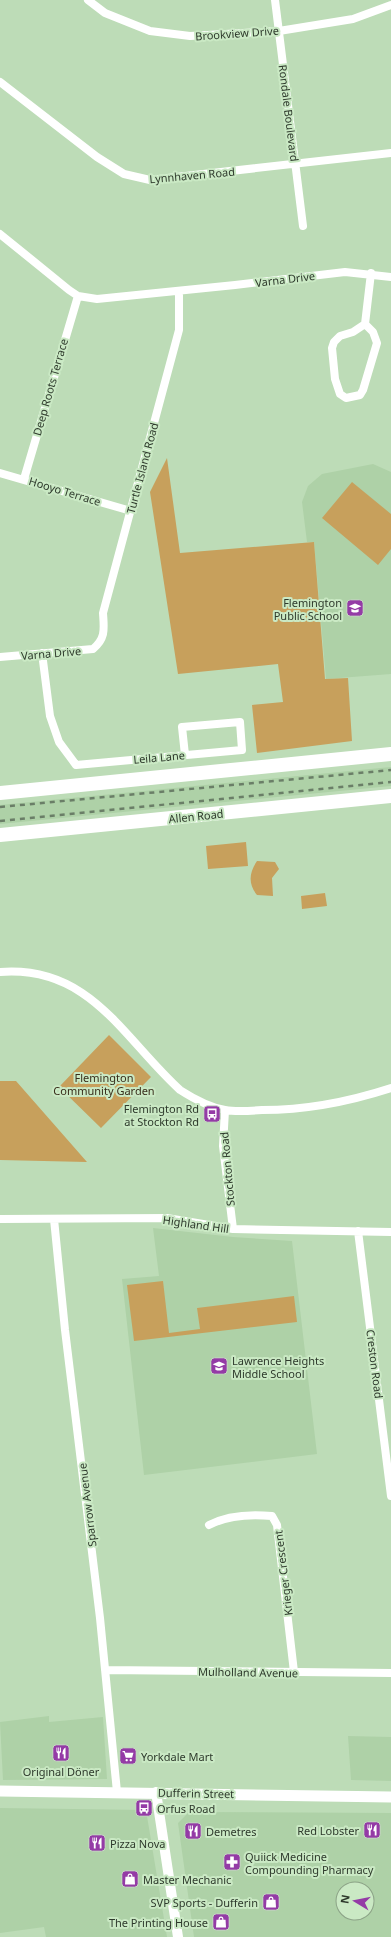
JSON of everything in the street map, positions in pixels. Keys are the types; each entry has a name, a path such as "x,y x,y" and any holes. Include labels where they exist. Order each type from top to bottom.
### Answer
{"highway":[{"path":"0,792 391,754"},
{"name":"Allen Road","path":"0,835 391,796"}],"main road":[{"name":"Dufferin Street","path":"0,1791 156,1792 391,1797"}],"street":[{"name":"Brookview Drive","path":"88,0 105,13 150,31 190,36 279,31 353,19 391,4"},
{"name":"Rondale Boulevard","path":"275,0 303,226"},
{"name":"Lynnhaven Road","path":"0,82 97,157 124,174 150,180 391,154"},
{"path":"0,234 78,296"},
{"name":"Varna Drive","path":"78,296 97,299 345,272 371,273 391,277"},
{"path":"365,324 374,332 376,343 363,390 360,395 346,398 340,394 335,379 332,348 334,342 340,336 353,332 365,324 371,273"},
{"name":"Turtle Island Road","path":"101,643 104,630 103,613 180,330 179,291"},
{"name":"Deep Roots Terrace","path":"24,479 78,296"},
{"name":"Hooyo Terrace","path":"0,473 131,511"},
{"name":"Varna Drive","path":"0,657 93,649 101,643"},
{"name":"Leila Lane","path":"42,653 50,716 59,742 76,764 185,755 242,750 240,722 182,727 185,755"},
{"path":"0,972 30,972 69,985 82,992 102,1006 180,1090 195,1100 225,1110 304,1108 351,1100 391,1088"},
{"name":"Stockton Road","path":"225,1110 223,1146 233,1229"},
{"name":"Highland Hill","path":"0,1220 167,1218 233,1229 391,1232"},
{"name":"Sparrow Avenue","path":"54,1219 64,1322 77,1416 105,1670 117,1792"},
{"name":"Creston Road","path":"358,1231 391,1496"},
{"name":"Krieger Crescent","path":"210,1526 221,1519 257,1514 272,1516 277,1525 294,1672"},
{"name":"Mulholland Avenue","path":"105,1670 391,1673"},
{"path":"156,1792 178,1937"}],"shaded area":[{"name":"Flemington Public School","path":"373,464 391,472 391,674 326,679 314,542 307,542 302,502 308,486 322,474"},
{"path":"391,767 391,786 0,824 0,805"},
{"name":"Lawrence Heights Middle School","path":"153,1228 233,1237 292,1241 317,1454 144,1475 122,1279 159,1276"},
{"path":"49,1716 49,1722 103,1717 107,1779 3,1780 0,1722"},
{"path":"348,1736 391,1737 391,1781 351,1780"},
{"path":"0,1808 146,1810 167,1937 46,1937 44,1927 0,1933"},
{"path":"189,1812 391,1813 391,1937 194,1937 178,1823"}],"green space":[{"path":"167,458 180,553 314,542 325,679 348,678 352,741 257,753 252,705 283,702 278,664 178,674 150,492"},
{"path":"352,482 391,514 391,549 378,565 322,518"},
{"path":"246,842 248,866 208,869 206,846"},
{"path":"257,861 275,862 279,869 272,878 273,896 257,895 252,887 251,874"},
{"path":"325,893 327,906 302,909 301,896"},
{"name":"Flemington Community Garden","path":"109,1035 151,1077 101,1128 59,1087"},
{"path":"0,1081 16,1081 87,1162 0,1160"},
{"path":"163,1281 169,1333 200,1329 197,1308 294,1296 297,1322 134,1341 127,1285"}],"railway":[{"path":"0,807 391,770"},
{"path":"0,821 391,782"}],"place":[{"name":"Flemington Public School","path":"355,608"},
{"name":"Flemington Rd at Stockton Rd","path":"212,1114"},
{"name":"Lawrence Heights Middle School","path":"219,1366"},
{"name":"Original Döner","path":"61,1753"},
{"name":"Yorkdale Mart","path":"128,1756"},
{"name":"Orfus Road","path":"144,1808"},
{"name":"Red Lobster","path":"372,1830"},
{"name":"Demetres","path":"193,1831"},
{"name":"Pizza Nova","path":"97,1843"},
{"name":"Quiick Medicine Compounding Pharmacy","path":"232,1862"},
{"name":"Master Mechanic","path":"130,1879"},
{"name":"SVP Sports - Dufferin","path":"271,1902"},
{"name":"The Printing House","path":"221,1922"}]}
